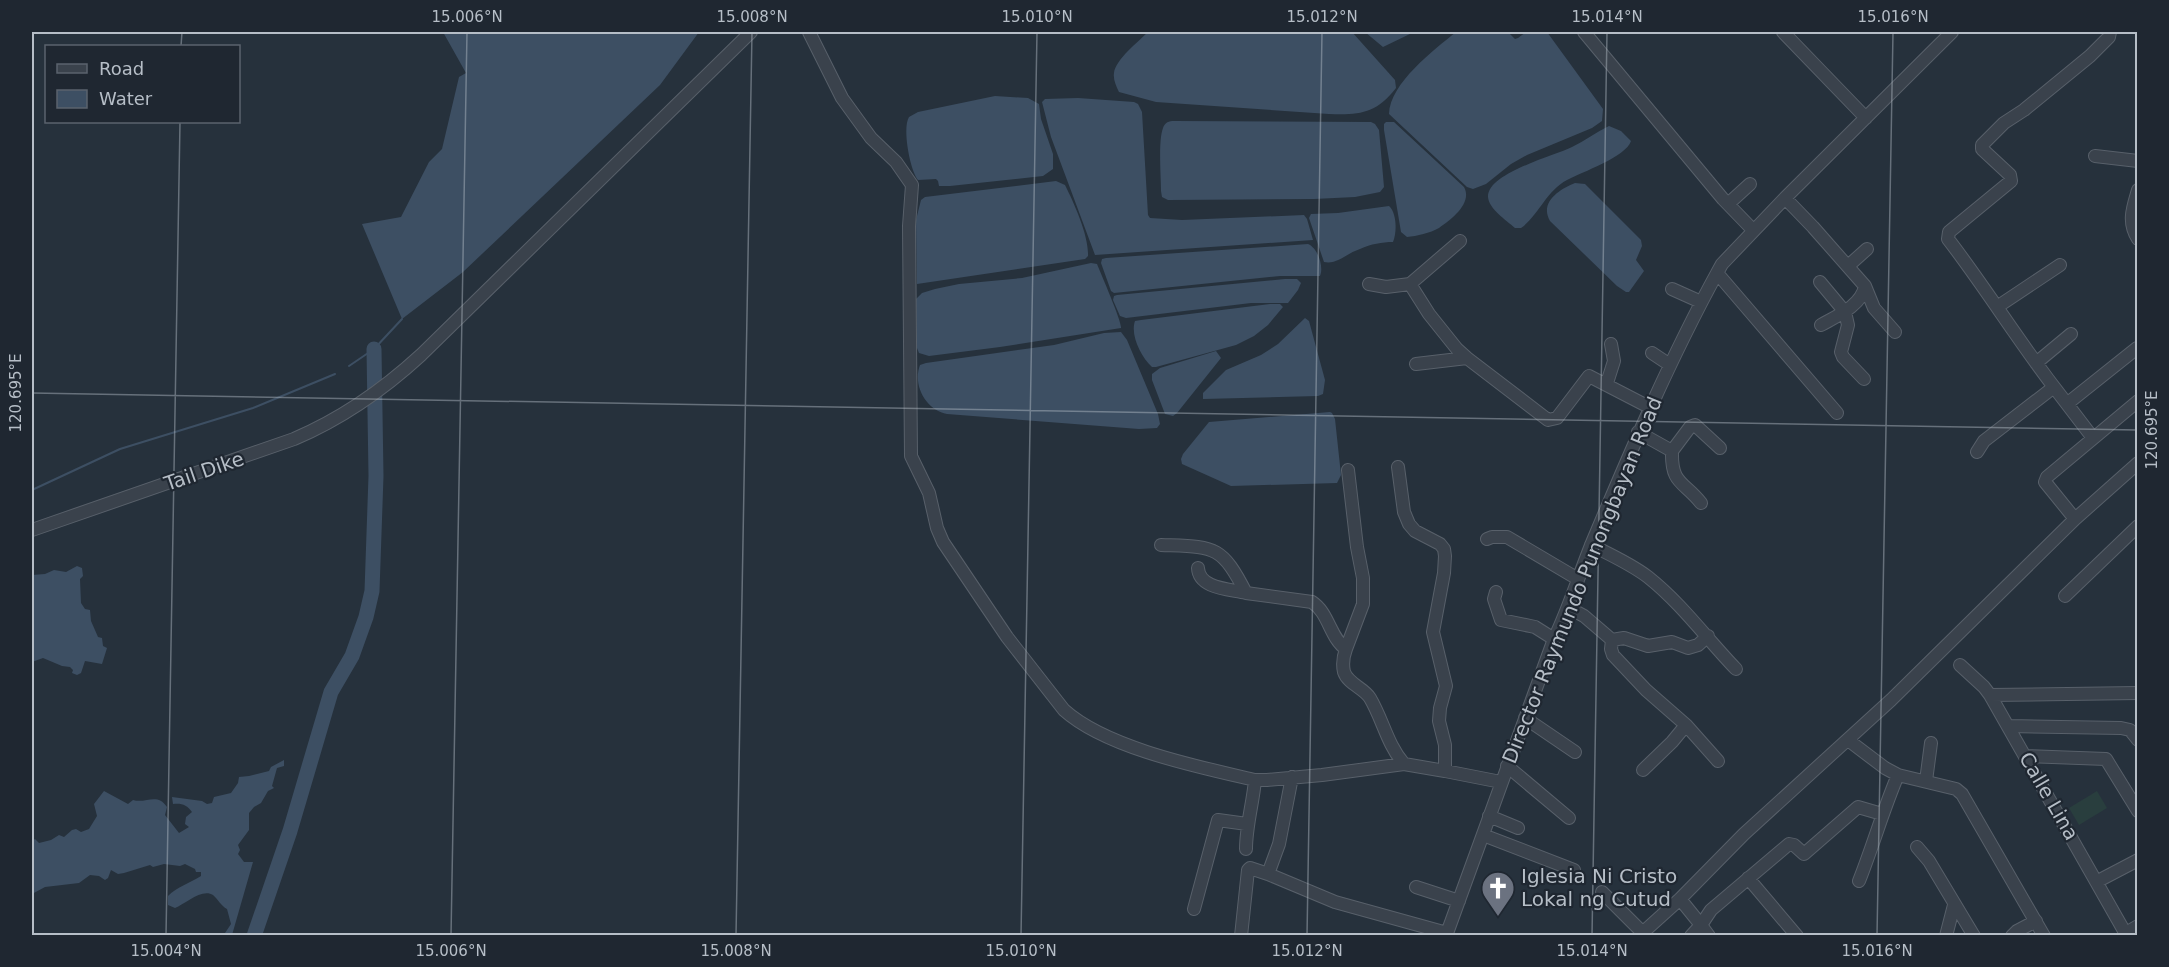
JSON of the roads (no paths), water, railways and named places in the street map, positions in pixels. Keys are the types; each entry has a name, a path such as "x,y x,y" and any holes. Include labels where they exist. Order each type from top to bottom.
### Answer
{"street":[{"name":"Tail Dike","path":"32,530 315,431 374,394 422,355 751,32"},
{"path":"809,32 842,98 871,138 896,162 912,185 909,226 910,456 928,493 943,542 1007,637 1064,710 1086,726 1112,739 1146,751 1255,780 1322,775 1404,764 1501,782"},
{"path":"1584,32 1728,204 1754,230"},
{"path":"1783,32 1866,118"},
{"name":"Director Raymundo Punongbayan Road","path":"1447,934 1501,782 1591,545 1649,406 1722,264 1785,198 1953,32"},
{"path":"2093,438 2036,363 1948,236 1949,232 2011,181 2010,175 1982,149 1982,145 2004,123 2024,110 2090,56 2109,37 2110,32"},
{"path":"2095,156 2138,161"},
{"path":"1728,204 1750,184"},
{"path":"2138,190 2131,214 2134,233 2138,239"},
{"path":"1785,198 1865,286 1874,308 1895,332"},
{"path":"1369,284 1386,287 1410,284 1460,241"},
{"path":"1848,266 1867,249"},
{"path":"1997,307 2060,265"},
{"path":"1717,273 1837,413"},
{"path":"1820,282 1845,312 1848,325 1842,354 1864,379"},
{"path":"1410,284 1429,314 1457,349 1548,420 1557,418 1587,377 1592,376 1649,406"},
{"path":"1821,325 1845,312 1864,293 1865,286"},
{"path":"1672,289 1701,302"},
{"path":"2036,363 2071,334"},
{"path":"1607,383 1614,361 1611,344"},
{"path":"2068,403 2137,348"},
{"path":"1652,353 1670,365"},
{"path":"1416,364 1467,358"},
{"path":"1977,452 1984,441 2054,387"},
{"path":"2075,519 2045,482 2047,477 2138,401"},
{"path":"1701,503 1674,474 1672,451 1690,427 1695,425 1720,448"},
{"path":"1638,432 1672,451"},
{"path":"1602,892 1641,934 1680,899 1744,834 1848,740 2075,519 2138,463"},
{"path":"1398,467 1404,512 1408,524 1415,531 1440,544 1446,556 1433,632 1446,686 1439,722 1445,745 1445,771"},
{"path":"1348,470 1356,547 1363,578 1363,604 1342,659 1345,674 1355,686 1369,696 1395,753 1404,764"},
{"path":"2065,596 2138,526"},
{"path":"1487,539 1507,537 1578,579"},
{"path":"1161,545 1201,547 1216,551 1229,563 1246,593"},
{"path":"1591,545 1630,564 1649,578 1708,636 1736,669"},
{"path":"1198,568 1200,578 1208,584 1246,593 1312,602 1318,605 1336,642 1346,649"},
{"path":"1496,592 1494,599 1501,620 1535,627 1554,639"},
{"path":"1569,608 1584,616 1612,640"},
{"path":"1612,640 1624,638 1648,646 1672,642 1688,648 1698,645 1708,636"},
{"path":"1612,640 1613,655 1646,690 1686,724 1718,761"},
{"name":"Calle Lina","path":"1960,665 1990,695 2127,934"},
{"path":"1990,695 2138,693"},
{"path":"1525,718 1575,752"},
{"path":"1643,770 1686,724"},
{"path":"2009,726 2121,728 2130,730 2138,740"},
{"path":"1848,740 1898,776 1956,789 1962,794 2044,936"},
{"path":"1926,781 1931,743"},
{"path":"2026,756 2106,759 2138,811"},
{"path":"1507,766 1569,818"},
{"path":"1859,881 1898,776"},
{"path":"1268,874 1279,844 1292,777"},
{"path":"1246,849 1247,824 1254,799 1255,780"},
{"path":"1705,930 1711,910 1789,844 1794,845 1804,855 1858,807 1882,814"},
{"path":"1489,816 1518,828"},
{"path":"1194,909 1218,820 1247,824"},
{"path":"1483,835 1574,870"},
{"path":"1917,848 1929,861 1974,936"},
{"path":"2098,881 2138,860"},
{"path":"1241,936 1250,868 1335,902 1447,934"},
{"path":"1748,878 1797,936"},
{"path":"1416,886 1459,901"},
{"path":"1680,899 1705,930"},
{"path":"1946,936 1954,905"},
{"path":"2012,936 2036,921"},
{"path":"2127,934 2138,926"},
{"path":"1691,936 1705,930"}],"water":[{"path":"443,32 699,32 660,85 463,272 402,319 362,224 401,217 429,162 442,149 459,77 466,73"},
{"path":"1148,32 1352,32 1395,80 1396,88 1389,97 1374,108 1358,113 1340,114 1156,102 1119,92 1114,78 1115,68 1118,62"},
{"path":"1365,32 1414,32 1383,47"},
{"path":"1456,32 1508,32 1515,39 1526,32 1547,32 1603,109 1602,121 1592,128 1527,155 1511,164 1486,184 1473,189 1467,187 1389,114 1391,102 1405,79 1425,58"},
{"path":"995,96 1028,98 1039,104 1041,119 1053,154 1053,169 1043,176 950,186 939,186 936,179 918,180 908,149 906,130 909,117 918,112"},
{"path":"1078,98 1138,104 1142,112 1150,218 1182,220 1304,215 1313,240 1095,255 1051,137 1042,102 1045,99"},
{"path":"1174,121 1371,122 1379,130 1384,187 1380,192 1355,197 1168,200 1162,197 1161,191 1161,134 1165,124"},
{"path":"1386,122 1394,122 1464,187 1466,199 1463,205 1455,216 1435,230 1407,237 1401,232 1384,130"},
{"path":"1609,126 1621,131 1631,141 1627,147 1603,164 1567,180 1553,190 1533,217 1521,228 1515,228 1491,206 1488,197 1491,188 1498,180 1523,166 1572,147"},
{"path":"1056,181 1065,185 1073,201 1088,248 1088,256 1085,259 917,284 916,220 921,200 925,197"},
{"path":"1575,183 1585,184 1641,240 1642,246 1636,260 1644,271 1629,292 1617,286 1550,221 1547,214 1549,202 1563,189"},
{"path":"1389,206 1394,213 1396,223 1393,242 1372,245 1338,260 1324,262 1309,218 1311,214"},
{"path":"1308,244 1315,249 1319,258 1320,276 1280,276 1114,293 1111,291 1101,263 1102,259 1106,258"},
{"path":"1091,263 1097,264 1121,328 929,356 919,353 916,299 922,293 959,284 1022,278"},
{"path":"1297,279 1301,283 1288,303 1251,303 1126,318 1120,316 1113,300 1117,295"},
{"path":"1280,304 1283,307 1268,325 1254,336 1236,345 1156,367 1152,367 1144,358 1135,339 1135,321"},
{"path":"1305,318 1309,321 1325,380 1323,394 1203,399 1203,393 1226,370 1261,355 1278,344"},
{"path":"1121,332 1127,340 1158,414 1160,424 1157,428 1139,429 947,414 933,408 920,389 918,373 920,365 926,363 1054,345 1104,333"},
{"path":"1216,351 1221,358 1177,413 1173,416 1165,414 1152,380 1152,374 1160,368"},
{"path":"1330,412 1335,419 1341,475 1337,483 1231,486 1182,464 1183,454 1209,422"},
{"path":"77,566 82,568 83,576 80,579 81,603 85,609 90,610 91,621 98,637 102,638 103,646 107,648 102,664 85,661 81,673 77,675 72,673 73,670 70,667 43,658 32,662 32,575 45,574 54,570 66,572"},
{"path":"284,760 284,766 277,768 272,786 274,788 268,791 261,803 249,813 249,830 238,845 240,850 238,854 244,862 253,862 232,935 225,933 231,924 227,909 209,893 199,895 175,908 168,905 168,896 201,876 201,872 196,872 195,869 185,864 180,866 164,864 153,867 150,865 118,874 111,870 105,880 99,876 90,875 79,883 45,887 32,894 32,841 35,839 39,843 59,835 64,837 72,830 76,829 81,832 89,829 97,816 94,804 104,791 128,804 133,800 159,800 167,807 165,815 179,833 189,827 185,824 186,817 192,812 184,805 173,804 172,797 212,803 214,797 231,793 239,777 269,771 271,767"}],"waterway":[{"path":"349,366 374,349 402,319"},
{"path":"254,936 290,831 331,692 352,656 366,617 372,591 376,476 374,349"},
{"path":"32,490 120,449 253,408 335,374"}],"place":[{"name":"Iglesia Ni Cristo Lokal ng Cutud","path":"1498,917"}]}
